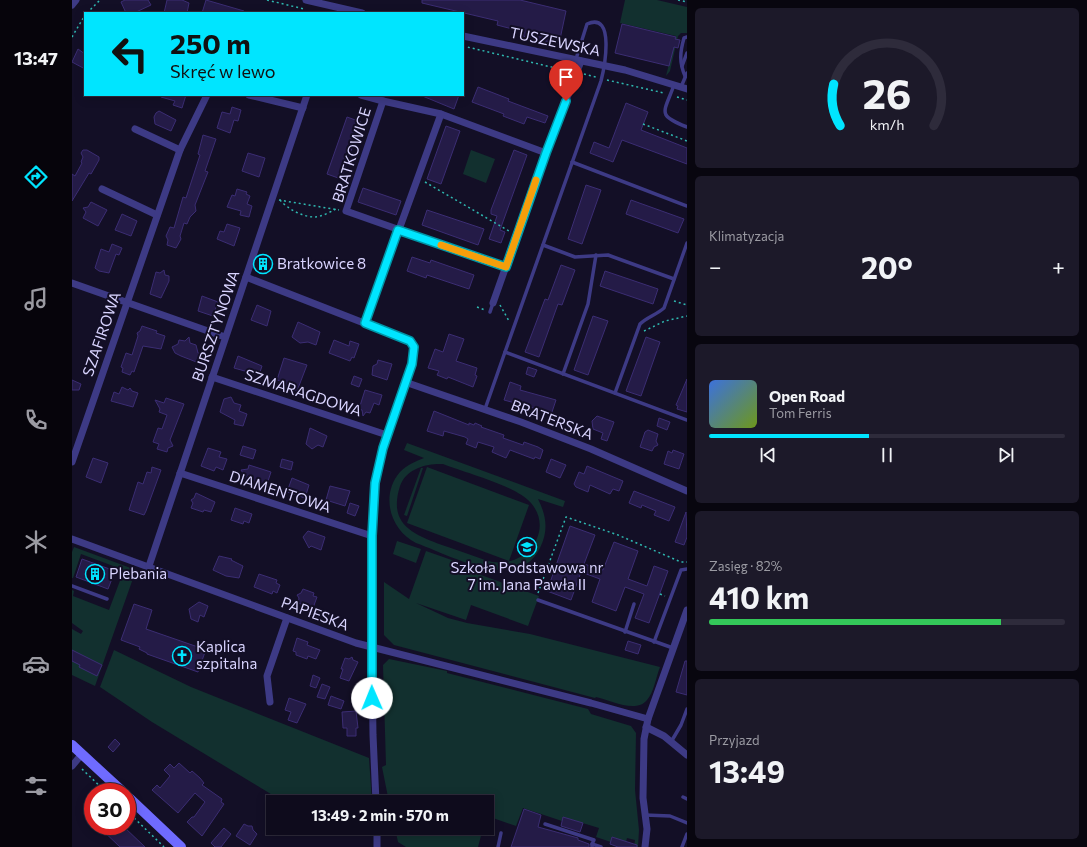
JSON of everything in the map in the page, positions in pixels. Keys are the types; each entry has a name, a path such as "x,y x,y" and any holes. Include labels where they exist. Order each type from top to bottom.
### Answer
{"street":[{"path":"72,5 76,0"},
{"path":"306,0 334,10 353,12"},
{"name":"TUSZEWSKA","path":"464,36 605,66 681,87"},
{"path":"493,303 579,60"},
{"name":"SZAFIROWA","path":"72,462 180,150 207,96"},
{"path":"253,96 303,108"},
{"name":"BURSZTYNOWA","path":"149,566 246,276 276,199 307,96"},
{"name":"BRATKOWICE","path":"365,96 441,114 546,153"},
{"name":"BRATKOWICE","path":"383,101 346,212 506,267"},
{"path":"365,323 441,114"},
{"path":"135,129 180,150"},
{"path":"102,189 157,215"},
{"path":"246,276 410,341 414,347 414,356 387,435 375,483 372,536 372,648 376,795"},
{"path":"72,283 225,337"},
{"name":"SZMARAGDOWA","path":"212,377 387,435"},
{"name":"BRATERSKA","path":"405,382 485,409 591,449 687,491"},
{"name":"DIAMENTOWA","path":"180,473 372,536"},
{"name":"PAPIESKA","path":"72,538 372,648 591,703 648,719"},
{"path":"646,847 643,752 646,727 687,610"},
{"path":"270,702 267,676 287,618"},
{"path":"646,727 664,736 687,755"},
{"path":"72,745 76,761 109,783"},
{"path":"136,804 181,847"},
{"path":"377,835 377,847"}],"lane":[{"path":"485,409 605,66 606,33 604,28 596,23 587,24 579,60"},
{"path":"687,37 684,38 680,54 681,67 686,75 681,87 665,112 669,120 687,127"},
{"path":"681,67 687,53"},
{"path":"572,162 687,206"},
{"path":"615,393 638,330 646,318 657,314 664,308 687,243"},
{"path":"543,245 575,256 608,255 674,279"},
{"path":"563,374 588,304 596,255"},
{"path":"490,312 493,303"},
{"path":"505,352 687,420"},
{"path":"654,642 681,570 687,568"},
{"path":"72,586 107,599"},
{"path":"538,600 624,632 673,648"},
{"path":"624,632 634,604"},
{"path":"670,742 681,725 687,709"},
{"path":"645,815 670,816 687,823"},
{"path":"545,824 594,840 592,846 601,847"},
{"path":"498,847 501,833"},
{"path":"682,847 687,834"}],"path":[{"path":"88,12 100,0"},
{"path":"267,0 308,10"},
{"path":"678,0 687,2"},
{"path":"72,37 84,17"},
{"path":"643,124 687,141"},
{"path":"418,178 513,233"},
{"path":"276,199 346,212"},
{"path":"276,199 298,212 315,218 336,210"},
{"path":"667,298 687,306"},
{"path":"493,303 501,306 509,321 515,323"},
{"path":"638,330 643,332 665,321 687,316"},
{"path":"538,600 537,595 566,516 618,535 681,562 687,562"},
{"path":"660,594 666,596"},
{"path":"76,761 97,783"},
{"path":"136,821 164,847"}],"green space":[{"path":"625,0 657,0 687,7 687,33 681,33 678,36 670,71 666,76 676,36 620,23"},
{"path":"471,150 495,159 486,183 463,174"},
{"path":"407,443 565,501 563,507 538,499 545,517 545,535 540,548 530,561 516,568 500,570 464,562 416,543 400,530 394,521 389,501 390,491 394,481 400,472 406,467 424,458 404,450","holes":["443,464 490,480 515,491 531,503 538,514 540,526 532,547 523,555 512,561 499,562 485,560 431,541 412,532 405,526 397,510 397,499 400,486 406,476 410,472 420,467"]},
{"path":"427,467 529,505 509,561 407,523"},
{"path":"421,468 423,468 407,516 404,515"},
{"path":"397,541 421,549 416,563 393,554"},
{"path":"74,547 136,570 95,686 72,675 72,629 81,634 83,631 72,623 72,590 74,591 73,596 109,610 124,570 81,554 72,578 72,552"},
{"path":"426,551 483,571 481,575 539,596 528,626 471,605 466,620 416,603 448,618 467,623 530,634 660,667 649,697 642,704 636,706 623,705 394,645 384,635 384,582 409,599"},
{"path":"114,650 191,687 369,758 372,795 272,795 152,722 100,687"},
{"path":"389,659 447,671 447,673 588,709 591,714 631,726 636,733 635,790 639,830 638,847 634,847 635,840 627,838 626,842 612,837 611,842 596,837 599,828 563,817 562,821 523,808 516,826 494,818 494,795 388,795 382,767 386,765 383,665"},
{"path":"396,835 481,835 478,847 406,847 398,842"}],"building":[{"path":"125,0 148,0 151,5 136,12 126,12 121,2"},
{"path":"167,0 182,0 189,3 187,12 164,12"},
{"path":"206,0 244,11 244,12 202,12"},
{"path":"422,0 520,0 566,11 559,44 523,36 524,32 497,25 498,21 422,3"},
{"path":"622,24 676,37 675,39 680,40 678,48 674,47 669,66 615,53"},
{"path":"78,49 84,53 84,68 72,62"},
{"path":"478,87 509,99 508,101 548,116 545,123 527,117 524,124 503,116 504,114 472,102"},
{"path":"186,96 182,108 173,105 175,101 161,97"},
{"path":"422,96 459,96 454,109"},
{"path":"626,103 648,112 641,130 687,148 687,164 622,140 613,162 590,153 594,142 609,148"},
{"path":"232,107 241,110 238,121 234,120 230,133 217,128 222,112 230,114"},
{"path":"159,111 176,120 171,131 155,124 154,117"},
{"path":"347,117 361,122 341,179 327,174"},
{"path":"446,126 460,131 441,184 427,179"},
{"path":"203,135 216,139 205,171 208,172 195,205 196,211 190,217 187,224 184,223 180,236 181,239 176,248 167,245 168,240 166,236 170,227 174,228 183,197 186,198 200,155 198,154"},
{"path":"83,150 87,150 99,157 99,160 91,174 89,173 72,201 72,174 75,176 82,163 83,157 81,153"},
{"path":"514,150 527,155 500,230 505,232 501,243 489,239 497,216 491,214 491,210"},
{"path":"248,153 265,158 259,177 242,171"},
{"path":"586,185 601,190 582,244 568,239"},
{"path":"363,188 401,201 396,215 358,202"},
{"path":"237,189 247,192 246,194 250,196 247,204 252,206 249,217 240,215 241,211 227,207 232,195 235,196"},
{"path":"631,200 684,219 678,233 626,214"},
{"path":"91,202 107,210 98,226 83,218 86,212 83,208 88,207"},
{"path":"427,210 484,229 478,245 422,225"},
{"path":"122,214 137,221 131,236 115,230"},
{"path":"227,224 240,228 234,246 217,239 220,231 224,232"},
{"path":"112,244 122,248 119,255 116,254 109,273 99,271 95,268 101,249 109,252"},
{"path":"412,257 430,263 431,260 474,275 469,289 427,275 426,278 407,271"},
{"path":"561,265 575,270 562,305 558,304 539,357 525,352 545,299 548,300"},
{"path":"164,270 165,275 169,276 169,281 161,298 150,294 156,272 160,273"},
{"path":"605,271 658,289 653,304 600,286"},
{"path":"202,296 218,302 213,316 198,311"},
{"path":"257,305 271,311 267,326 251,320"},
{"path":"593,316 608,321 588,375 574,370"},
{"path":"298,322 320,332 316,345 308,342 300,343 292,337"},
{"path":"142,326 157,331 156,333 165,336 161,349 143,346 134,372 132,371 130,375 122,372 123,368 121,367 126,353 132,355 138,336 137,333 140,331"},
{"path":"449,334 464,339 456,361 477,368 475,375 477,376 473,387 448,377 447,379 437,375 439,371 428,368 435,349 443,352"},
{"path":"189,337 190,343 196,345 198,353 202,355 199,363 175,353 172,347 178,344 179,340 185,341"},
{"path":"646,337 660,342 641,396 626,391"},
{"path":"334,340 349,346 350,341 359,344 354,358 352,357 350,361 329,353"},
{"path":"238,356 262,366 259,375 234,368"},
{"path":"284,358 307,365 297,391 282,386 284,382 277,380"},
{"path":"378,360 392,364 387,380 372,375 373,366 377,364"},
{"path":"528,367 537,370 534,377 526,374"},
{"path":"354,376 362,379 359,387 351,384"},
{"path":"687,379 687,412 677,409 678,406 676,405"},
{"path":"72,380 81,384 79,390 72,390"},
{"path":"510,382 521,386 520,390 556,400 551,415 515,401 515,403 504,400"},
{"path":"122,387 128,390 130,388 132,391 138,393 133,407 111,401 114,392 119,394"},
{"path":"365,390 382,395 379,405 374,403 370,413 366,412 363,416 362,410 359,409"},
{"path":"231,397 234,403 241,405 239,411 247,414 243,426 234,424 235,420 220,412 224,399"},
{"path":"166,398 184,404 170,440 173,446 168,448 167,452 157,449 159,444 153,442 158,428 162,429 167,415 159,412 160,409 155,400 164,403"},
{"path":"434,411 469,425 469,423 474,425 475,423 482,426 481,427 504,435 503,438 523,445 524,442 538,447 543,450 540,459 535,457 534,459 510,450 506,458 492,452 494,447 478,442 476,448 466,444 468,439 465,437 444,431 443,436 427,431"},
{"path":"597,416 614,422 607,441 601,439 603,433 593,429 592,421"},
{"path":"659,418 670,422 667,430 657,426"},
{"path":"310,428 327,436 323,447 318,445 312,449 306,444"},
{"path":"648,430 658,434 656,441 658,445 654,447 652,451 640,447 645,432"},
{"path":"243,446 256,450 253,459 240,455"},
{"path":"208,448 221,452 219,457 227,459 223,470 216,467 214,471 201,466"},
{"path":"673,450 684,454 679,469 664,464 668,451 672,453"},
{"path":"93,458 108,463 101,483 86,477"},
{"path":"282,459 293,462 291,470 280,467"},
{"path":"551,459 566,465 560,478 546,472"},
{"path":"249,465 271,472 266,487 244,479 245,476 241,470 248,469"},
{"path":"587,466 623,481 619,491 613,489 610,494 590,485 588,492 576,487 574,484 579,472 584,474"},
{"path":"152,467 161,470 144,515 129,510 138,482 143,484 147,472 151,473"},
{"path":"292,478 309,485 305,498 287,492"},
{"path":"330,486 350,491 345,506 326,500"},
{"path":"634,491 675,507 669,521 654,515 656,511 642,505 641,508 629,503"},
{"path":"196,493 215,502 211,512 204,510 203,512 191,508 193,503 191,500 194,498"},
{"path":"350,503 359,506 355,516 347,513"},
{"path":"235,508 252,514 249,523 244,521 243,524 231,520"},
{"path":"686,512 687,537 684,545 675,542"},
{"path":"570,526 595,535 584,564 603,570 614,542 638,551 628,579 647,586 654,566 668,571 649,623 635,618 644,594 625,587 616,611 592,602 600,579 581,572 571,600 547,591"},
{"path":"308,531 325,537 321,550 311,546 309,548 303,537"},
{"path":"219,556 232,559 231,560 243,566 239,578 226,576 213,570"},
{"name":"Plebania","path":"82,559 115,571 108,589 76,577"},
{"path":"259,574 277,580 276,583 280,585 277,593 273,591 272,594 254,587"},
{"path":"303,589 314,593 313,596 317,597 313,608 298,603 299,598 297,595 301,593"},
{"path":"199,602 208,606 204,617 200,615 198,622 191,619 189,609"},
{"path":"134,604 152,610 146,629 198,647 198,649 205,652 198,672 147,654 139,649 140,647 121,640"},
{"path":"297,638 308,642 307,645 320,650 316,659 308,656 307,659 296,655 296,652 293,651"},
{"path":"628,641 641,645 638,654 625,650"},
{"path":"72,650 102,665 97,676 79,667 80,665 72,661"},
{"path":"352,657 353,660 358,662 349,681 340,678 343,669 341,669 345,658 349,659"},
{"path":"685,661 687,661 687,695 676,692"},
{"path":"313,675 320,678 316,688 310,686"},
{"path":"322,684 330,687 325,699 317,697"},
{"path":"331,696 344,701 341,709 328,705"},
{"path":"289,698 306,704 297,723 288,720 291,712 285,710"},
{"path":"356,711 358,728 356,728 356,736 347,736 347,728 343,728 342,712"},
{"path":"115,739 120,744 113,752 108,747"},
{"path":"179,763 190,773 192,771 200,778 204,783 202,785 222,799 221,802 224,804 202,836 187,822 194,817 205,802 195,793 178,813 152,790 157,785 160,788 170,776 164,770 170,764 174,768"},
{"path":"524,809 541,815 538,827 578,838 578,840 589,844 589,847 511,847"},
{"path":"563,817 583,823 580,832 561,826"},
{"path":"244,824 252,826 253,830 257,834 250,845 236,836"},
{"path":"224,828 231,834 221,847 215,847 211,843"},
{"path":"107,835 132,835 145,847 120,847"},
{"path":"612,837 637,845 637,847 618,847 610,844"}],"slow traffic":[{"path":"441,245 506,267 536,180"}],"place":[{"name":"Bratkowice 8","path":"263,264"},
{"name":"Szkoła Podstawowa nr 7 im. Jana Pawła II","path":"527,547"},
{"name":"Plebania","path":"95,574"},
{"name":"Kaplica szpitalna","path":"182,656"}],"route":[{"path":"372,698 372,536 375,483 387,435 412,364 414,347 410,341 365,323 398,230 506,267 566,101"}]}
